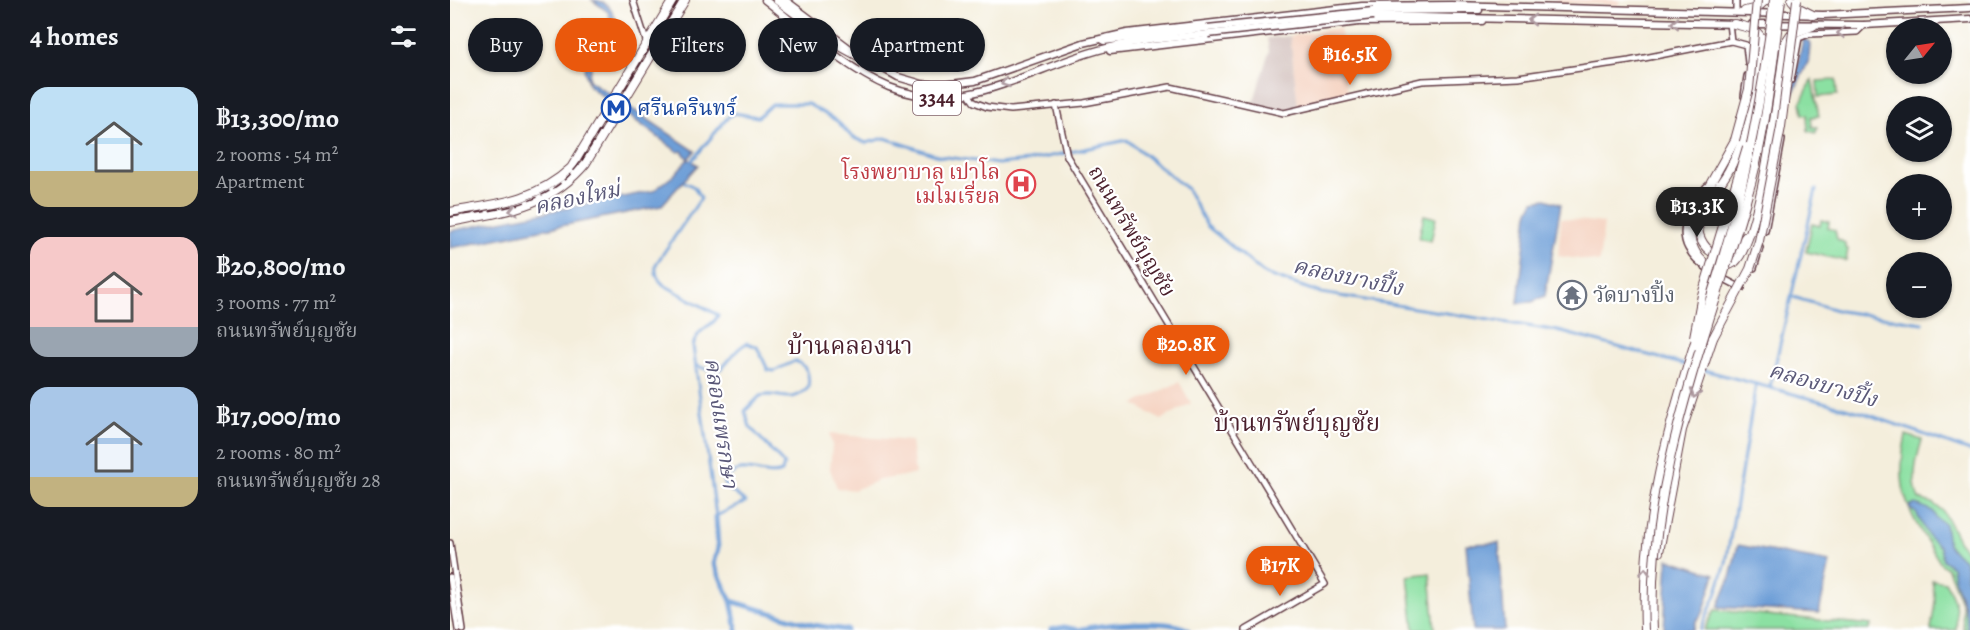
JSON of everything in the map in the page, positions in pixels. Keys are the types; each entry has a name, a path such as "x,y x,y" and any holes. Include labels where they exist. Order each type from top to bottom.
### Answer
{"highway":[{"path":"624,91 626,78 673,0"},
{"path":"626,78 647,53 678,0"},
{"path":"450,212 523,199 554,183 579,159 685,0"},
{"path":"777,0 850,50"},
{"path":"1757,0 1749,89 1735,140 1690,220 1688,231 1694,253 1700,260 1715,266 1730,265 1745,249 1753,228 1770,128"},
{"path":"1740,11 1757,8 1766,0"},
{"path":"1645,630 1645,571 1656,481 1668,425 1745,179 1760,106 1774,0"},
{"path":"1654,571 1682,430 1719,315 1751,254 1759,217 1784,0"},
{"path":"1653,630 1654,571 1663,484 1676,426 1747,201 1758,154 1784,0"},
{"path":"1792,0 1799,8 1813,15"},
{"path":"1713,338 1750,269 1759,242 1779,137 1797,0"},
{"path":"1694,345 1695,322 1748,143 1756,86 1761,37 1754,28 1732,24"},
{"path":"1756,86 1748,128 1738,154 1699,221 1701,241 1713,253 1733,252 1745,238 1778,98 1788,36 1814,30"},
{"path":"450,222 514,210 553,193 574,177 586,163 610,114"}],"main road":[{"name":"3344","path":"765,0 876,81 927,97 969,95 1118,45 1207,31"},
{"name":"3344","path":"785,0 850,49"},
{"name":"3344","path":"889,72 922,84 943,86 975,81 1094,40 1138,31 1307,11 1398,4 1509,9 1740,11 1813,15 1970,8"},
{"name":"3344","path":"1057,53 1124,38 1373,13 1509,9"},
{"path":"1307,11 1301,19 1310,27"},
{"name":"3344","path":"1373,13 1509,20"},
{"path":"1266,16 1275,23 1269,32"},
{"name":"3344","path":"1060,63 1116,50 1310,27 1385,21 1509,20 1732,24 1814,30 1970,19"}],"street":[{"path":"633,0 647,44"},
{"path":"1736,0 1740,11"},
{"path":"1731,41 1732,24"},
{"path":"969,95 974,102 1000,110 1114,98 1170,87 1284,113 1422,81 1518,77 1625,62 1731,41 1743,42 1748,49 1742,110 1733,138 1720,164 1690,208 1685,234 1691,255 1699,265 1743,289 1758,259 1763,238 1780,157 1797,40 1814,30"},
{"path":"1778,98 1789,93"},
{"name":"ถนนทรัพย์บุญชัย","path":"1056,105 1067,156 1325,584 1246,630"},
{"path":"450,543 463,630"},
{"path":"450,577 458,630"}],"shaded area":[{"path":"1553,0 1619,0 1619,5 1553,2"},
{"path":"1340,28 1348,95 1298,107 1290,36"},
{"path":"1290,36 1298,107 1284,111 1253,104 1269,51 1267,38"},
{"path":"1561,218 1604,223 1599,262 1558,256"},
{"path":"1179,382 1191,403 1161,420 1134,404"},
{"path":"829,434 911,441 915,474 879,480 854,490 837,488 830,469 832,445"}],"green space":[{"path":"1812,80 1819,116 1811,117 1812,127 1817,127 1816,133 1808,131 1807,115 1803,114 1801,102"},
{"path":"1836,80 1837,95 1818,97 1817,81"},
{"path":"1424,215 1436,218 1431,241 1419,238"},
{"path":"1821,220 1829,222 1828,228 1835,230 1837,239 1845,243 1845,248 1848,249 1846,261 1806,252 1812,224 1820,226"},
{"path":"1906,435 1922,440 1916,462 1915,477 1919,499 1932,503 1943,511 1959,542 1970,555 1970,630 1963,630 1962,605 1948,569 1941,564 1907,504 1902,474"},
{"path":"1430,573 1435,630 1414,630 1408,576"},
{"path":"1932,580 1945,582 1951,593 1957,616 1956,630 1931,630 1935,601"},
{"path":"1715,610 1871,625 1870,630 1704,630"}],"water":[{"path":"592,0 603,2 614,18 610,18 608,12"},
{"path":"1803,39 1810,42 1809,60 1791,98"},
{"path":"585,72 590,72 589,80 695,151 688,159 682,151 678,152 589,86"},
{"path":"688,159 698,165 661,206 450,248 450,231 653,191 674,175"},
{"path":"1546,199 1561,204 1545,296 1532,302 1518,303 1528,213 1534,201"},
{"path":"1916,504 1933,511 1936,518 1945,524 1948,545 1965,561 1966,577 1970,585 1970,630 1967,630 1965,613 1952,567 1943,560 1940,547 1929,537 1916,513 1910,509 1909,506"},
{"path":"1499,543 1505,630 1473,630 1466,544"},
{"path":"1738,545 1830,562 1819,613 1718,607 1730,578"},
{"path":"1668,559 1715,574 1703,613 1696,621 1693,630 1664,630"}],"waterway":[{"name":"คลองบางปิ้ง","path":"691,162 728,117 734,113 758,117 772,104 808,104 837,121 852,137 866,143 885,138 939,156 998,164 1028,161 1127,140 1187,189 1207,226 1265,274 1321,293 1558,331 1686,365"},
{"path":"685,182 694,187 701,198 656,264 656,271 664,285 718,315 713,323 702,330 693,346 716,516 746,502 726,487 724,483 729,475 743,470 775,474 782,472 784,464 750,427 745,411 760,396 796,396 808,388 809,379 805,368 795,361 774,371 768,370 757,347 747,343 739,348 721,369 707,369 696,365"},
{"path":"1770,387 1816,190"},
{"path":"1793,297 1840,311 1923,323"},
{"name":"คลองบางปิ้ง","path":"1704,370 1864,413 1970,451"},
{"path":"1700,630 1716,595 1726,563 1756,384"},
{"name":"คลองแพรกษา","path":"716,516 718,548 714,564 731,601 737,630"},
{"path":"731,601 813,625 847,630"},
{"path":"1078,630 1118,624 1151,623 1179,626 1188,630"},
{"path":"1051,630 1064,627 1078,630"}],"railway":[{"path":"450,217 523,203 555,187 569,175 582,160 679,0"}],"place":[{"name":"ศรีนครินทร์","path":"616,108"},
{"name":"โรงพยาบาล เปาโล เมโมเรี่ยล","path":"1021,184"},
{"name":"วัดบางปิ้ง","path":"1572,295"}],"district":[{"name":"บ้านคลองนา","path":"850,346"},
{"name":"บ้านทรัพย์บุญชัย","path":"1297,423"}],"water label":[{"name":"คลองใหม่","path":"577,198"}]}
